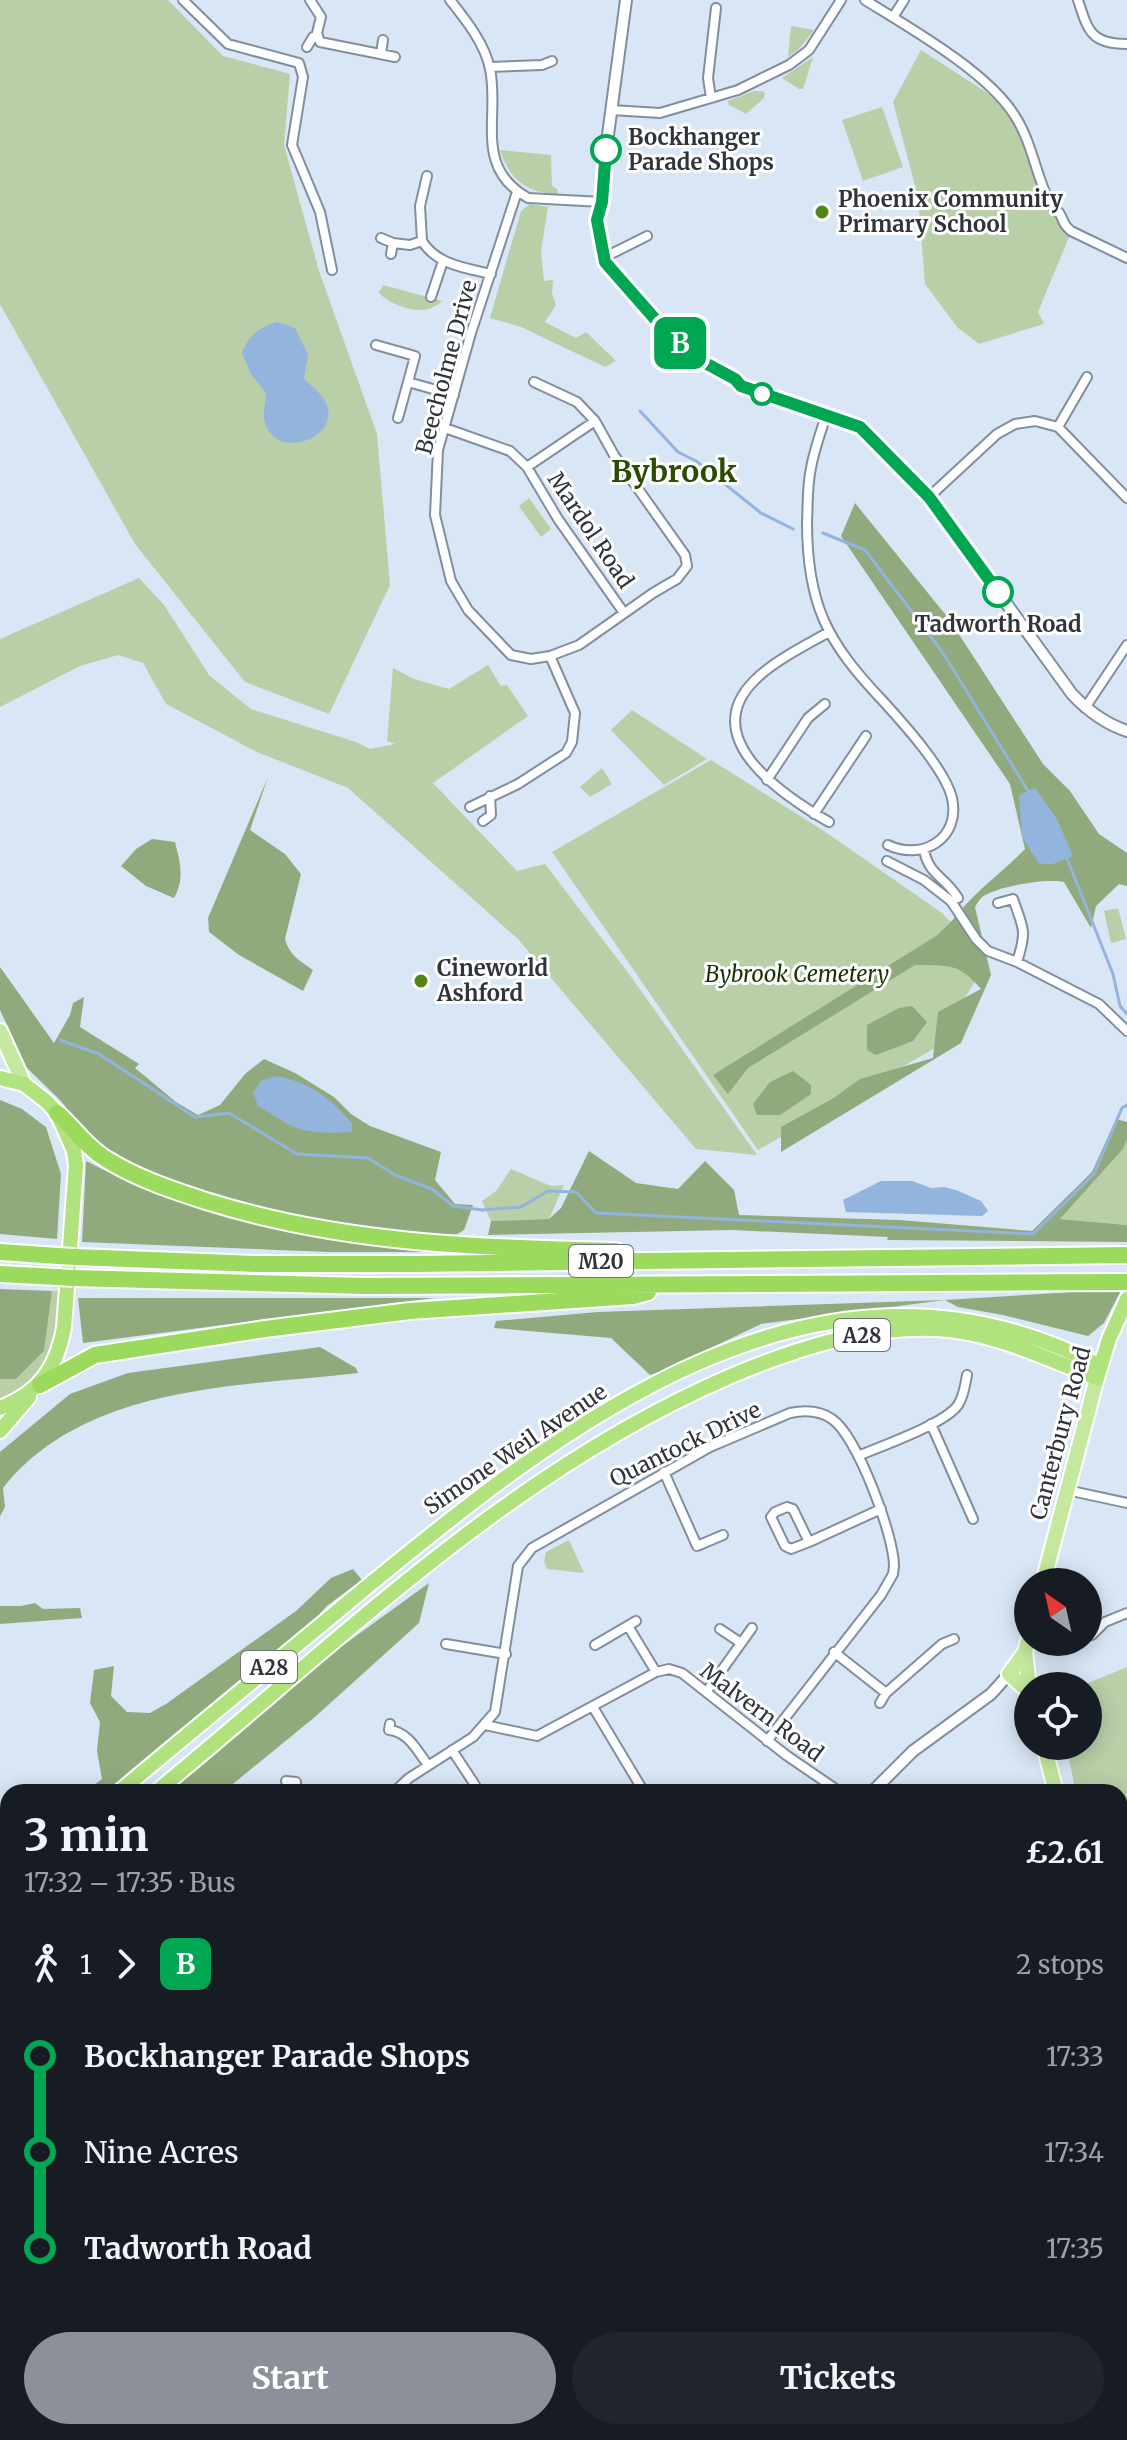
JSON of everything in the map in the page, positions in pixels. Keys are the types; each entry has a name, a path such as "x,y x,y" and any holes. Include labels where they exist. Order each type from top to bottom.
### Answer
{"highway":[{"path":"0,1078 24,1084 57,1113 74,1151 74,1197 61,1347 37,1388 0,1431"},
{"name":"M20","path":"57,1113 96,1152 151,1182 232,1209 290,1224 357,1236 505,1249 646,1251 686,1260"},
{"name":"M20","path":"0,1252 258,1264 1127,1255"},
{"name":"M20","path":"0,1274 365,1286 1127,1282"},
{"name":"M20","path":"37,1388 78,1362 110,1353 410,1311 633,1296 672,1285"},
{"name":"Canterbury Road","path":"1099,1372 1126,1301"},
{"name":"Simone Weil Avenue","path":"129,1784 428,1535 488,1489 586,1423 680,1372 725,1352 846,1318 879,1315 949,1317 1027,1334 1075,1353 1099,1372"},
{"name":"Simone Weil Avenue","path":"166,1784 495,1511 608,1437 707,1386 776,1357 846,1338 905,1329 937,1329 1002,1341 1099,1372"},
{"path":"1075,1353 1086,1352 1109,1339"},
{"path":"0,1408 37,1388"}],"main road":[{"path":"0,1031 24,1084"},
{"name":"Canterbury Road","path":"1046,1568 1099,1372"},
{"path":"1014,1678 1009,1674 1021,1656"},
{"path":"1048,1760 1054,1784"}],"street":[{"path":"183,0 228,44 299,63 303,77 292,145 320,212 332,270"},
{"path":"310,0 321,17 320,42 395,57"},
{"path":"451,0 475,36 490,67 491,146 504,178 517,192 528,198 602,202"},
{"path":"626,0 602,202 597,220 603,258 662,327 694,357 735,379 741,386 860,427 929,497 1085,708 1116,728 1127,731"},
{"path":"611,110 660,113 738,90 803,56 817,40 841,0"},
{"path":"865,0 984,81 1007,105 1025,134 1047,197 1060,214 1063,224 1071,231 1127,258"},
{"path":"893,17 904,0"},
{"path":"1078,0 1086,24 1095,37 1109,44 1127,44"},
{"path":"711,98 708,78 719,22 716,8"},
{"path":"307,47 313,37 318,36"},
{"path":"381,54 383,40"},
{"path":"490,67 542,65 552,61"},
{"path":"427,176 420,206 422,241 430,252 443,261 491,274"},
{"name":"Beecholme Drive","path":"517,192 438,450 435,515 451,581 468,610 511,655 531,659 550,656 579,645 677,579 687,566 685,555 614,455 595,421 577,402 534,382"},
{"path":"603,258 647,236"},
{"path":"381,238 410,245 422,241"},
{"path":"391,254 393,243"},
{"path":"431,297 443,261"},
{"path":"376,345 415,356 398,418"},
{"path":"1058,427 1087,377"},
{"path":"408,382 454,395"},
{"path":"826,415 807,490 807,537 813,597 829,632 848,661 915,737 952,797 952,823 941,840 924,850 897,850 888,845"},
{"name":"Mardol Road","path":"527,467 595,421"},
{"path":"929,497 1006,429 1025,421 1035,421 1058,427 1127,498"},
{"name":"Mardol Road","path":"445,428 510,451 527,467 558,519 624,613"},
{"path":"829,632 764,671 746,689 738,705 734,729 736,739 767,780 829,822"},
{"path":"1085,708 1127,645"},
{"path":"470,807 518,784 566,753 572,742 575,713 550,656"},
{"path":"767,780 808,718 825,704"},
{"path":"814,814 866,736"},
{"path":"483,821 491,815 490,796"},
{"path":"924,850 930,870 949,883 958,898"},
{"path":"887,861 924,880 951,901 976,939 988,951 1017,962 1099,1004 1127,1031"},
{"path":"998,903 1013,899 1022,926 1025,943 1017,962"},
{"path":"858,1456 931,1424 956,1409 967,1375"},
{"name":"Quantock Drive","path":"485,1725 495,1712 518,1566 525,1555 540,1541 721,1442 804,1410 824,1414 844,1430 881,1509 894,1559 893,1574 881,1595 767,1741"},
{"path":"931,1424 973,1519"},
{"path":"664,1472 697,1546 723,1535"},
{"path":"1066,1490 1127,1503"},
{"path":"809,1542 793,1509 787,1507 771,1517 785,1546 791,1549 809,1542 881,1509"},
{"path":"1102,1625 1127,1613"},
{"path":"404,1784 485,1725 537,1736 656,1672 632,1624 595,1645"},
{"path":"707,1691 752,1628"},
{"path":"720,1629 741,1643"},
{"path":"880,1703 886,1693 942,1644 954,1639"},
{"path":"446,1644 506,1654"},
{"path":"834,1652 886,1693"},
{"name":"Malvern Road","path":"656,1672 674,1670 707,1691 767,1741 829,1784"},
{"path":"880,1784 913,1751 991,1694 1009,1674"},
{"path":"593,1707 639,1784"},
{"path":"389,1731 400,1732 407,1738 428,1765"},
{"path":"452,1750 474,1784"},
{"path":"286,1781 296,1784"}],"green space":[{"path":"0,0 168,0 223,56 290,74 284,145 319,271 377,434 390,585 329,714 245,682 135,544 0,304"},
{"path":"791,26 814,30 788,57"},
{"path":"921,50 995,98 1007,112 1028,152 1038,187 1069,237 1038,312 1044,324 979,344 957,327 925,284 918,197 893,102"},
{"path":"813,57 803,89 782,78"},
{"path":"754,91 765,93 764,98 746,114 729,105 728,101"},
{"path":"882,107 903,167 863,181 842,120"},
{"path":"500,150 551,155 552,186 558,194 537,191 521,182 508,169"},
{"path":"530,204 548,207 541,251 544,281 553,280 552,293 556,305 545,322 576,338 586,332 616,361 605,367 521,327 490,318 521,211"},
{"path":"383,285 442,301 428,309 401,307 379,293"},
{"path":"529,498 551,529 541,537 519,506"},
{"path":"855,503 949,619 1043,764 1070,791 1099,834 1127,853 1127,886 1119,884 1096,906 1091,928 1064,882 1022,884 982,897 975,907 991,975 961,1043 781,1152 781,1127 832,1099 860,1079 933,1058 938,1012 981,989 966,974 952,967 915,965 748,1068 728,1094 713,1075 936,936 1025,849 1010,784 841,536"},
{"path":"139,578 164,605 209,675 251,709 370,749 395,744 387,741 393,668 414,679 449,689 488,665 501,686 507,685 528,716 433,783 517,871 545,864 632,978 757,1155 696,1149 518,939 348,788 257,752 166,704 143,663 118,655 80,666 0,707 0,639"},
{"path":"632,710 707,759 664,785 611,730"},
{"name":"Bybrook Cemetery","path":"711,760 824,831 942,913 987,961 935,1048 758,1150 552,852"},
{"path":"602,768 612,784 590,797 580,787"},
{"path":"268,777 250,830 285,854 301,874 285,939 292,953 313,970 303,991 239,955 209,932 208,918"},
{"path":"152,839 175,842 180,877 174,898 146,886 121,866 136,849"},
{"path":"1118,908 1126,939 1111,943 1104,911"},
{"path":"0,967 54,1043 70,1015 73,1003 84,997 80,1027 139,1064 135,1068 176,1102 198,1115 220,1105 245,1074 264,1059 295,1073 334,1097 351,1114 370,1126 441,1152 435,1180 455,1204 473,1205 464,1230 448,1240 359,1230 230,1201 165,1179 119,1159 95,1143 60,1100 27,1068 0,1010"},
{"path":"912,1006 927,1022 913,1041 876,1055 867,1050 867,1025 899,1008"},
{"path":"793,1071 811,1085 811,1094 780,1115 757,1115 753,1104 770,1082"},
{"path":"0,1100 22,1109 46,1127 61,1174 57,1239 0,1234"},
{"path":"1116,1119 1127,1122 1127,1140 1123,1149 1060,1219 1127,1225 1127,1242 887,1240 888,1237 732,1230 488,1235 491,1221 549,1219 561,1208 589,1151 636,1183 678,1189 705,1161 734,1190 739,1215 899,1220 1032,1231 1092,1172"},
{"path":"1127,1140 1127,1225 1060,1219 1123,1149"},
{"path":"86,1161 162,1195 243,1220 332,1239 438,1252 328,1252 82,1242"},
{"path":"511,1169 551,1186 564,1185 549,1219 491,1221 482,1201 496,1191"},
{"path":"0,1289 52,1291 44,1351 16,1379 0,1379"},
{"path":"1122,1289 1104,1323 1088,1336 958,1307 945,1300"},
{"path":"52,1291 59,1291 58,1309 47,1356 29,1381 0,1402 0,1379 16,1379 44,1351"},
{"path":"78,1298 434,1298 83,1343"},
{"path":"945,1300 761,1324 650,1375 611,1338 494,1328 496,1321 598,1312"},
{"path":"320,1347 356,1368 358,1373 215,1388 120,1410 77,1428 37,1454 3,1488 5,1507 0,1516 0,1452 70,1394 128,1373"},
{"path":"569,1540 584,1573 547,1569 544,1561 546,1552"},
{"path":"353,1569 362,1580 328,1605 306,1628 117,1784 95,1784 102,1779 97,1751 100,1722 90,1703 94,1670 114,1666 111,1696 127,1712 150,1713 296,1611 331,1578"},
{"path":"429,1583 419,1623 316,1716 233,1784 179,1784 327,1657"},
{"path":"35,1603 43,1609 80,1608 82,1618 0,1624 0,1606"},
{"path":"1127,1667 1127,1784 1074,1784 1069,1760 1102,1760 1102,1677"}],"water":[{"path":"277,322 295,328 308,355 304,378 325,401 328,415 325,426 305,441 292,443 279,440 269,432 264,418 266,393 251,374 242,353 255,333"},
{"path":"1035,788 1057,819 1073,856 1053,864 1039,864 1022,837 1019,795"},
{"path":"275,1076 308,1086 327,1098 352,1123 352,1132 299,1129 258,1106 253,1093 261,1081"},
{"path":"881,1181 912,1181 931,1188 956,1190 981,1201 988,1211 982,1216 846,1212 843,1200"}],"waterway":[{"path":"640,411 678,452 696,461 761,513 793,529"},
{"path":"823,533 865,550 943,653 1030,794"},
{"path":"1066,856 1113,974 1120,1006 1127,1014"},
{"path":"60,1040 99,1054 195,1117 229,1113 297,1154 368,1158 395,1175 432,1189 453,1206 482,1210 521,1207 548,1191 576,1192 596,1213 1033,1234 1094,1174 1122,1108 1127,1105"}],"bus line":[{"name":"B","path":"606,150 602,202 597,220 605,262 619,279 694,357 735,379 741,386 860,427 929,497 998,592"}],"place":[{"name":"Bockhanger Parade Shops","path":"606,150"},
{"name":"Phoenix Community Primary School","path":"822,212"},
{"name":"Tadworth Road","path":"998,592"},
{"name":"Cineworld Ashford","path":"421,981"}],"district":[{"name":"Bybrook","path":"674,471"}]}
